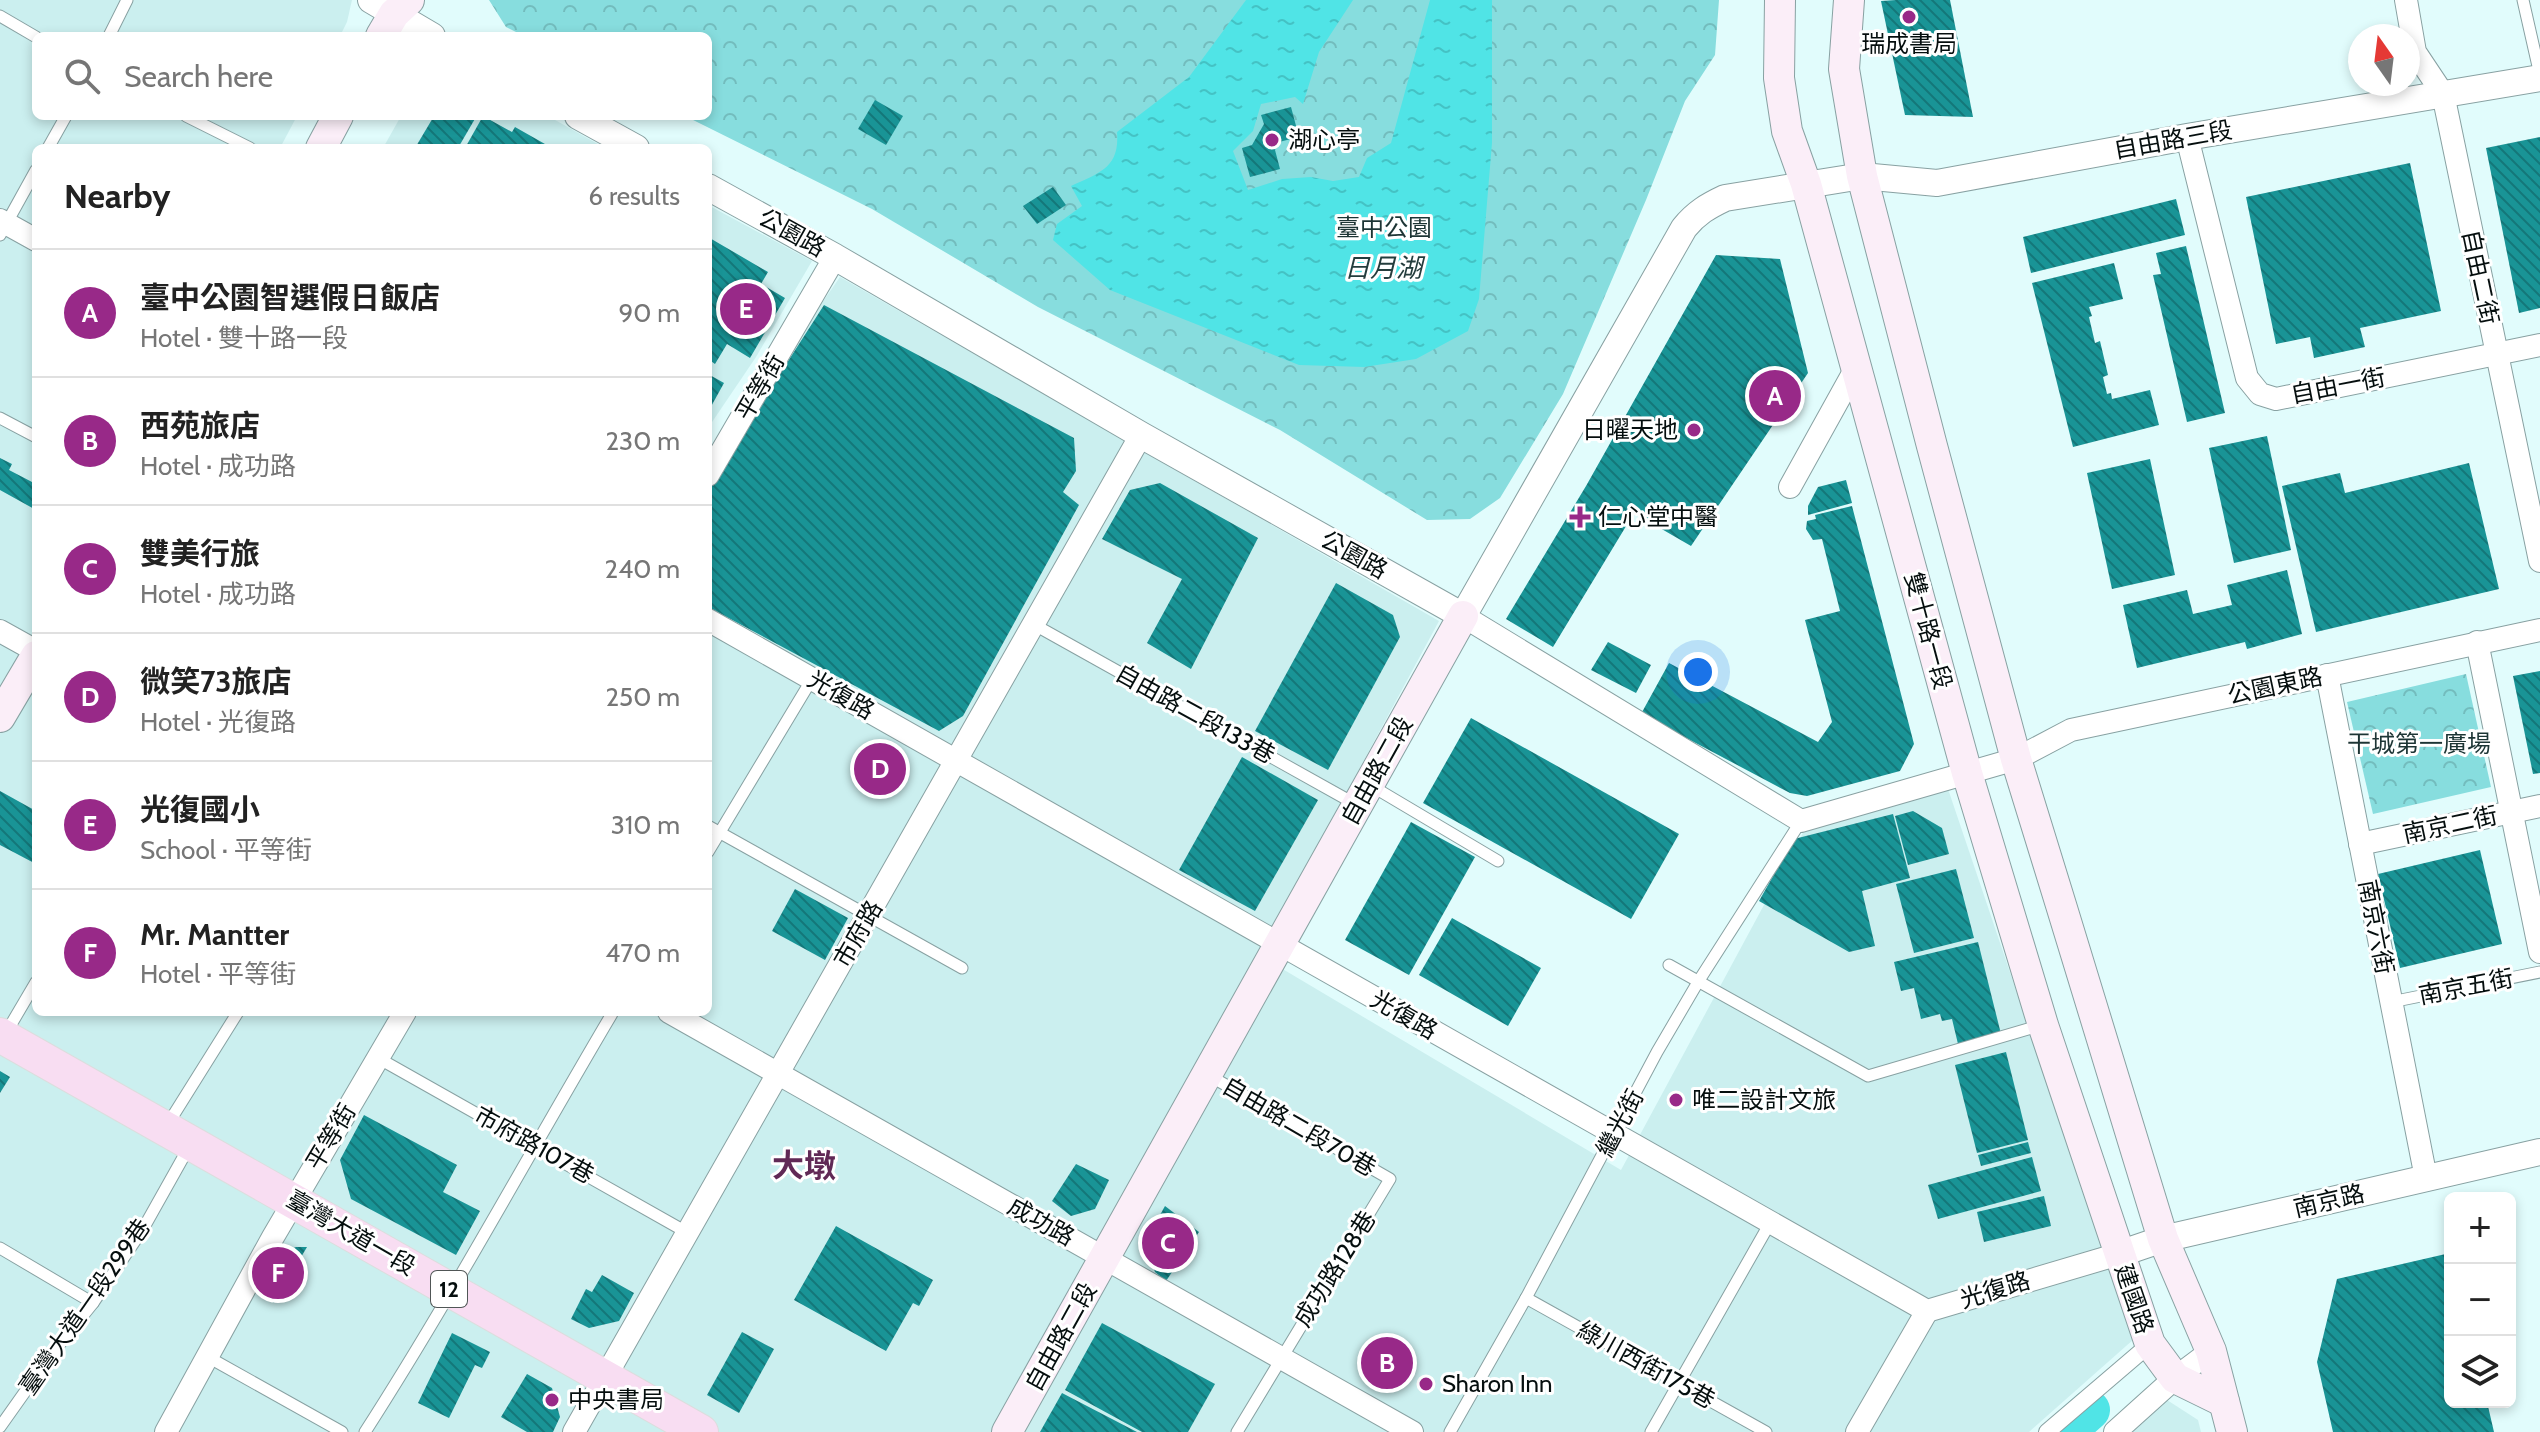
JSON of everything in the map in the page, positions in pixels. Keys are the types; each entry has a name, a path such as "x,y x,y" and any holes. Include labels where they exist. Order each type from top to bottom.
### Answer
{"main road":[{"name":"雙十路一段","path":"1780,0 1779,78 1787,131 1806,184 1967,773 2043,1025 2119,1254"},
{"path":"1849,0 1844,69 1862,176 2016,759 2163,1239"},
{"path":"323,144 336,120"},
{"name":"自由路二段","path":"1007,1432 1463,616"},
{"path":"0,717 32,661"},
{"name":"臺灣大道一段","path":"2,1036 701,1432"},
{"name":"建國路","path":"2163,1239 2211,1351 2232,1432"},
{"name":"建國路","path":"2119,1254 2150,1344 2175,1378 2224,1402"}],"street":[{"name":"自由二街","path":"2406,0 2415,52 2443,94 2540,561"},
{"path":"390,10 426,32"},
{"name":"自由路三段","path":"1806,184 1862,176 1937,183 2540,76"},
{"path":"585,120 629,144"},
{"name":"自由一街","path":"2187,137 2247,378 2260,394 2276,399 2540,345"},
{"name":"自由路二段","path":"1463,616 1692,218 1725,198 1806,184"},
{"name":"公園路","path":"712,189 1463,616 1801,821"},
{"path":"2,226 32,238"},
{"name":"平等街","path":"712,468 835,257"},
{"path":"1790,487 1856,368"},
{"name":"市府路","path":"574,1432 1141,435"},
{"name":"光復路","path":"712,622 1927,1311 2119,1254"},
{"name":"公園東路","path":"2016,759 2071,730 2540,630"},
{"path":"0,631 32,651"},
{"path":"2477,642 2540,952"},
{"name":"南京六街","path":"2327,675 2426,1178"},
{"path":"1801,821 2016,759"},
{"name":"南京二街","path":"2360,844 2540,806"},
{"name":"平等街","path":"166,1432 294,1200 403,1016"},
{"name":"成功路","path":"676,1016 1412,1432"},
{"name":"南京路","path":"2119,1254 2163,1239 2540,1152"},
{"path":"1857,1432 1927,1311"},
{"path":"2047,1432 2150,1344"},
{"path":"2115,1432 2175,1378 2211,1351"}],"lane":[{"path":"111,32 127,0"},
{"path":"2523,0 2540,76"},
{"path":"0,16 32,35"},
{"path":"50,144 64,120"},
{"path":"194,120 242,144"},
{"path":"2,226 32,177"},
{"path":"0,418 32,435"},
{"name":"自由路二段133巷","path":"1032,623 1498,861"},
{"path":"712,845 812,679"},
{"name":"繼光街","path":"1450,1432 1698,982 1801,821"},
{"path":"712,828 962,968"},
{"path":"1669,965 1868,1076 2043,1025"},
{"name":"南京五街","path":"2391,1002 2540,972"},
{"path":"2,1036 32,988"},
{"name":"臺灣大道一段299巷","path":"0,1427 93,1303 143,1229 178,1136 236,1016"},
{"path":"365,1432 453,1291 534,1144 611,1016"},
{"name":"市府路107巷","path":"378,1058 688,1233"},
{"name":"自由路二段70巷","path":"1208,1075 1390,1179"},
{"name":"成功路128巷","path":"1237,1432 1390,1179"},
{"path":"1651,1432 1770,1223"},
{"path":"0,1248 93,1303"},
{"name":"綠川西街175巷","path":"1526,1298 1766,1432"},
{"path":"208,1357 342,1432"}],"shaded area":[{"path":"0,0 352,0 342,32 32,32 32,120 295,120 282,144 32,144 32,1016 712,1016 712,461 840,277 1439,621 1259,955 1621,1170 1805,829 1947,786 2134,1339 2029,1432 0,1432"},
{"path":"399,120 555,120 598,144 385,144"},
{"path":"712,207 812,261 756,357 712,422"},
{"path":"2167,1400 2198,1420 2201,1432 2130,1432"}],"green space":[{"name":"臺中公園","path":"489,0 1719,0 1715,55 1685,101 1563,394 1500,498 1470,519 1427,520 1280,430 1038,307 872,209 693,120 712,120 712,32 516,32 506,27"},
{"name":"干城第一廣場","path":"2466,674 2491,787 2373,814 2347,702"}],"water":[{"name":"日月湖","path":"1246,0 1353,0 1319,52 1303,104 1295,97 1261,104 1253,131 1233,151 1248,190 1282,179 1311,177 1333,181 1359,177 1367,158 1391,143 1430,0 1492,0 1492,143 1479,299 1468,331 1416,359 1364,367 1299,365 1110,290 1053,240 1057,224 1082,206 1071,186 1106,168 1115,154 1117,132 1189,77"}],"building":[{"path":"1950,0 1973,117 1905,115 1881,1"},
{"path":"875,100 903,116 886,145 858,129"},
{"name":"湖心亭","path":"1291,107 1299,137 1279,142 1275,150 1280,169 1250,177 1242,148 1252,145 1264,124 1261,115"},
{"path":"432,120 474,120 460,144 417,144"},
{"path":"481,120 490,120 512,132 515,127 545,144 467,144"},
{"path":"2540,137 2540,308 2519,313 2486,148"},
{"path":"2410,163 2441,311 2360,328 2365,347 2314,358 2310,337 2276,344 2246,197"},
{"path":"1053,187 1066,205 1037,224 1023,206"},
{"path":"2176,199 2185,235 2031,273 2023,237"},
{"path":"712,239 768,272 761,284 785,298 750,358 727,344 715,364 712,362"},
{"path":"2186,246 2225,413 2187,422 2153,275 2161,274 2156,253"},
{"name":"日曜天地","path":"1716,255 1780,259 1808,373 1691,546 1634,513 1553,647 1506,619 1586,486"},
{"path":"2114,263 2123,299 2089,307 2095,343 2100,341 2108,375 2103,377 2107,394 2111,393 2112,399 2150,390 2159,425 2073,447 2032,283"},
{"path":"824,305 1074,438 1076,471 1063,492 1079,505 963,716 939,731 712,609 712,480"},
{"path":"712,376 724,383 712,405"},
{"path":"2267,436 2291,550 2234,563 2209,448"},
{"path":"0,458 12,464 9,470 32,482 32,508 0,490"},
{"path":"2150,459 2175,575 2112,589 2087,473"},
{"path":"2469,463 2499,589 2316,632 2282,486 2340,473 2345,493"},
{"path":"1846,480 1852,503 1808,515 1808,506 1818,487"},
{"path":"1160,483 1258,538 1191,669 1147,643 1182,579 1102,539 1130,490"},
{"path":"1852,506 1914,744 1900,771 1807,796 1790,793 1641,714 1669,663 1818,742 1832,722 1805,620 1840,611 1822,539 1813,540 1806,529 1807,521 1816,519 1815,515"},
{"path":"2287,570 2302,634 2247,649 2245,642 2137,668 2123,605 2187,590 2193,614 2232,605 2227,585"},
{"path":"1336,583 1393,615 1400,637 1328,770 1255,731"},
{"path":"1608,642 1651,665 1636,693 1591,670"},
{"path":"2540,671 2540,773 2533,774 2513,676"},
{"path":"1471,718 1679,834 1631,919 1423,803"},
{"path":"1242,757 1318,800 1255,911 1179,870"},
{"path":"0,791 32,809 32,862 0,845"},
{"path":"1913,811 1942,828 1949,854 1908,865 1895,816"},
{"path":"1893,814 1910,878 1862,891 1875,946 1849,952 1759,901 1794,839"},
{"path":"1411,822 1475,857 1409,975 1345,940"},
{"path":"2480,850 2502,944 2400,968 2378,874"},
{"path":"1956,869 1974,938 1914,953 1896,884"},
{"path":"795,889 848,918 825,960 772,931"},
{"path":"1452,918 1541,968 1508,1026 1419,975"},
{"path":"1978,942 2001,1034 1958,1044 1952,1019 1942,1021 1940,1014 1921,1019 1914,988 1901,991 1894,962"},
{"path":"2006,1052 2028,1140 1977,1153 1955,1065"},
{"path":"0,1071 10,1077 0,1093"},
{"path":"364,1115 457,1165 443,1192 480,1211 456,1255 351,1199 340,1160"},
{"path":"2028,1142 2031,1153 1981,1166 1978,1155"},
{"path":"2032,1157 2041,1191 1938,1219 1928,1185"},
{"path":"1076,1164 1109,1180 1095,1209 1071,1216 1052,1201"},
{"path":"2044,1196 2051,1226 1984,1242 1977,1212"},
{"path":"1165,1206 1199,1232 1166,1281 1155,1272 1145,1242"},
{"path":"836,1226 933,1280 919,1306 913,1303 886,1351 794,1300"},
{"path":"296,1247 307,1247 274,1303 254,1291 276,1255"},
{"path":"2444,1254 2444,1408 2488,1408 2494,1432 2333,1432 2317,1362 2337,1279"},
{"path":"602,1275 634,1293 619,1321 589,1328 571,1319 586,1289 592,1292"},
{"path":"1102,1323 1215,1384 1188,1432 1142,1432 1065,1390"},
{"path":"742,1332 774,1349 739,1413 707,1395"},
{"path":"452,1333 490,1352 482,1368 475,1365 449,1418 418,1403"},
{"path":"1391,1343 1403,1351 1384,1382 1371,1375"},
{"path":"527,1374 552,1388 560,1417 553,1432 527,1432 501,1417"},
{"path":"1062,1393 1137,1432 1040,1432"}],"waterway":[{"path":"2065,1432 2090,1410"}],"place":[{"name":"瑞成書局","path":"1909,17"},
{"name":"湖心亭","path":"1272,140"},
{"name":"光復國小","path":"746,309"},
{"name":"臺中公園智選假日飯店","path":"1775,396"},
{"name":"日曜天地","path":"1694,430"},
{"name":"仁心堂中醫","path":"1580,517"},
{"name":"微笑73旅店","path":"880,769"},
{"name":"唯二設計文旅","path":"1676,1100"},
{"name":"雙美行旅","path":"1168,1243"},
{"name":"Mr. Mantter","path":"278,1273"},
{"name":"西苑旅店","path":"1387,1363"},
{"name":"Sharon Inn","path":"1426,1384"},
{"name":"中央書局","path":"552,1400"}],"district":[{"name":"大墩","path":"804,1166"}]}
